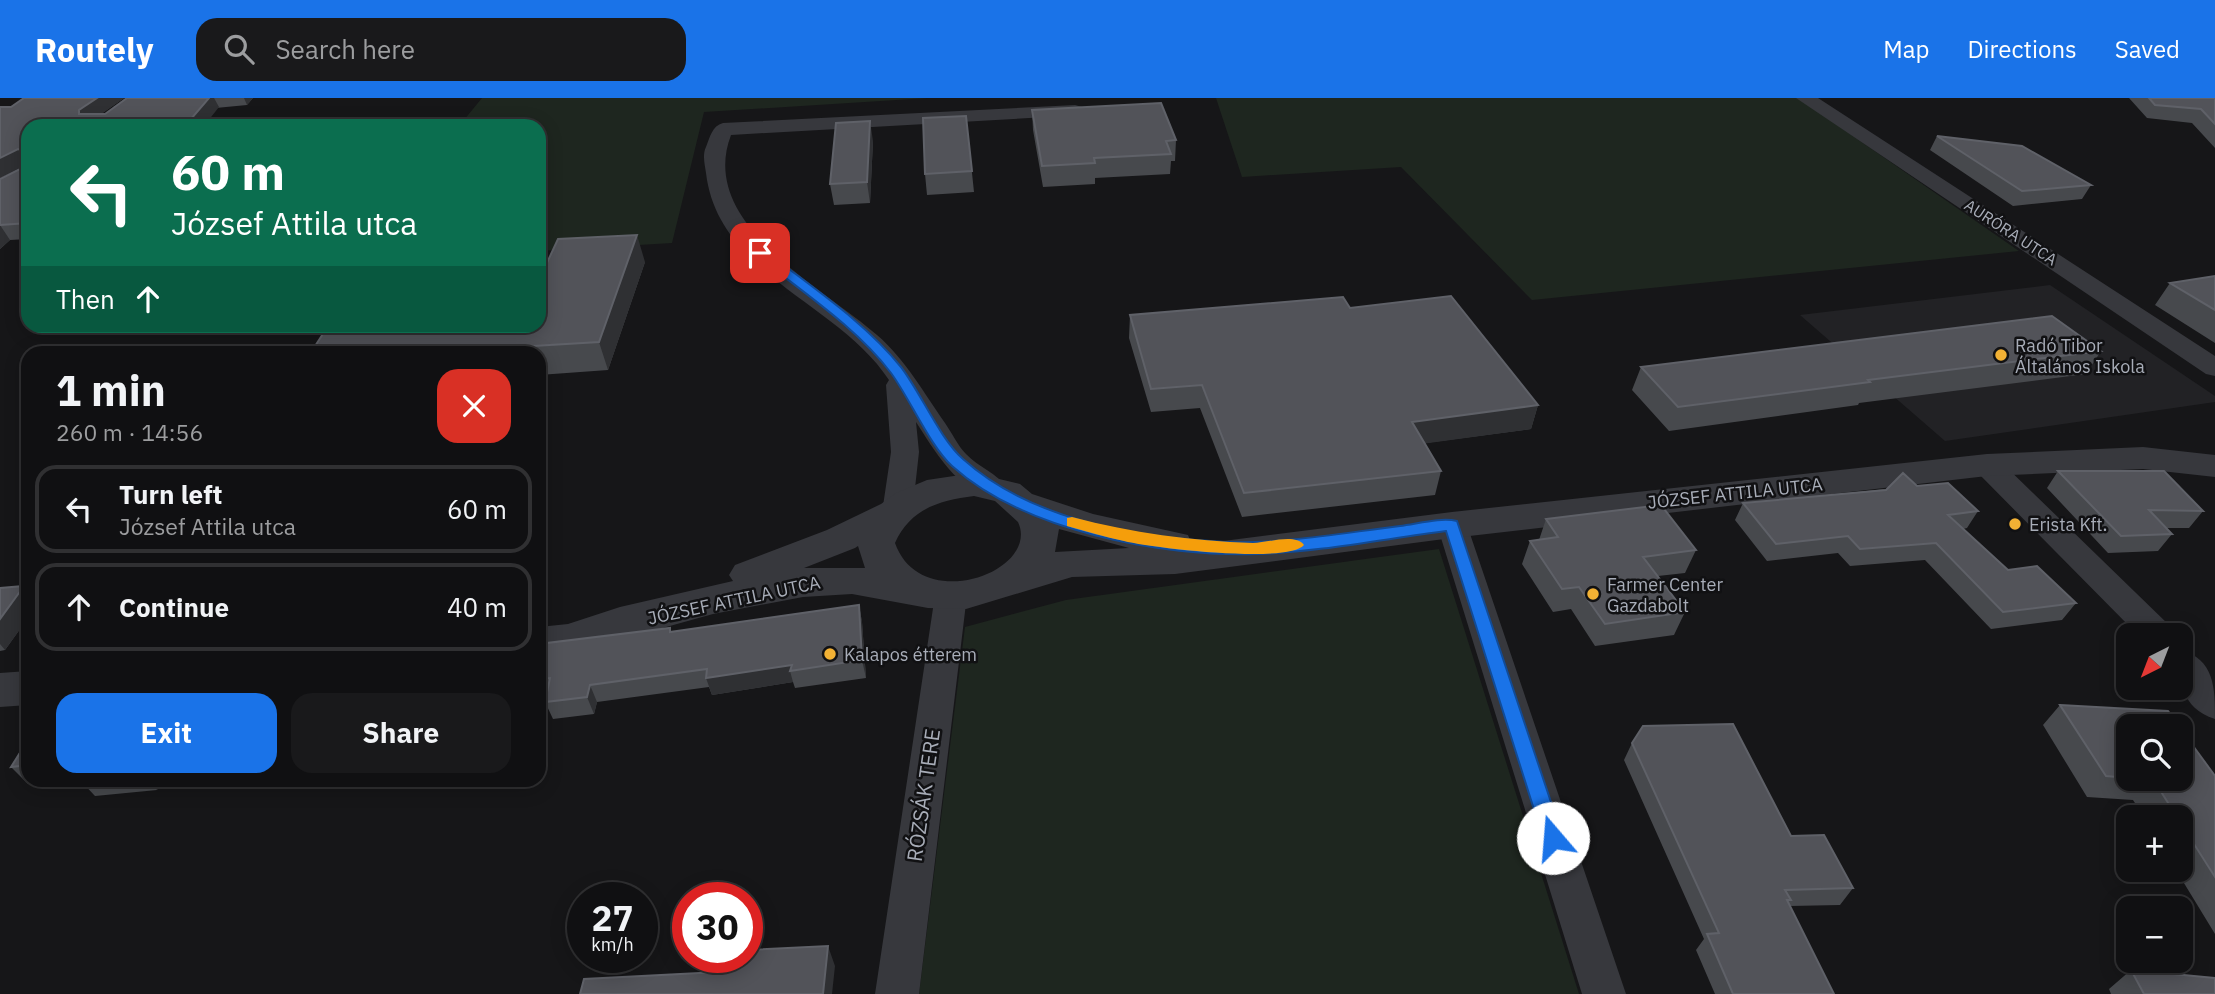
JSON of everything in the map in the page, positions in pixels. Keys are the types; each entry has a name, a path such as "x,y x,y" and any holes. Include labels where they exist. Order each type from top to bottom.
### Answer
{"street":[{"name":"AURÓRA UTCA","path":"1805,98 2125,306 2215,368"},
{"path":"1100,110 723,129 714,152 719,191 740,234 780,271 849,324 896,370 956,461 1008,496 1076,523 1126,537 1182,545 1257,548"},
{"path":"896,370 904,411 905,452 893,511 876,539 877,555 884,569 896,581 933,593"},
{"name":"JÓZSEF ATTILA UTCA","path":"1257,548 1987,465 2143,457 2215,466"},
{"path":"1987,465 2146,623"},
{"name":"JÓZSEF ATTILA UTCA","path":"546,641 569,639 795,584 853,579 933,593 981,592 1002,585 1018,574 1033,558 1040,540 1035,516 1008,496 967,485 942,487 918,494 893,511 822,548 596,631"},
{"path":"1452,525 1604,994"},
{"path":"1002,585 1048,567 1072,563 1175,561 1257,548"},
{"name":"RÓZSÁK TERE","path":"897,994 933,593"},
{"path":"2193,678 2215,705"},
{"path":"0,690 21,688"}],"shaded area":[{"path":"482,98 928,98 704,112 672,243 546,251 546,119 465,119"},
{"path":"1216,98 1798,98 2019,251 1532,300 1401,167 1242,177"},
{"name":"Radó Tibor Általános Iskola","path":"2050,285 2215,396 2215,402 1945,441 1800,315"},
{"path":"1439,549 1579,994 919,994 965,627 1066,600"}],"building":[{"path":"24,98 97,98 79,110 79,114 105,114 127,98 209,98 191,119 21,119 21,150 0,158 0,107 11,107"},
{"path":"2149,98 2215,98 2215,124 2201,109 2155,105"},
{"path":"1161,103 1176,140 1166,141 1171,154 1094,158 1095,163 1042,166 1032,110"},
{"path":"966,116 972,171 925,174 923,118"},
{"path":"870,121 867,182 830,184 836,123"},
{"path":"1937,136 2022,146 2091,185 2022,191"},
{"path":"21,150 21,224 0,225 0,179 20,169"},
{"path":"637,235 599,342 532,346 315,346 324,333 546,333 546,265 558,239"},
{"path":"2215,276 2215,310 2170,283"},
{"path":"1451,296 1538,405 1412,422 1441,471 1244,493 1202,385 1151,389 1130,315 1343,297 1350,308"},
{"path":"2052,316 2101,351 1678,407 1641,367"},
{"path":"2058,471 2164,471 2203,511 2149,510 2172,534 2121,536"},
{"path":"1903,473 1917,486 1948,483 1978,511 1948,515 2008,570 2037,566 2076,603 2003,612 1936,543 1860,549 1848,536 1776,544 1743,503 1886,490"},
{"path":"1661,505 1696,550 1643,557 1685,612 1605,624 1579,587 1562,589 1530,541 1558,537 1546,519"},
{"path":"21,586 0,619 0,588"},
{"path":"859,605 862,660 790,671 792,665 706,678 707,669 590,685 587,697 546,702 550,678 546,678 546,643 670,628 670,632"},
{"path":"2060,705 2168,711 2170,714 2116,714 2116,777 2106,776"},
{"path":"1733,724 1791,836 1824,835 1853,888 1785,890 1791,900 1787,900 1834,994 1733,994 1707,934 1719,933 1632,743 1643,726"},
{"path":"2193,746 2215,776 2215,877 2193,842 2193,805 2169,805 2161,791 2193,791"},
{"path":"21,751 21,766 11,767"},
{"path":"828,946 823,994 580,994 584,979 700,973 763,973 763,949"},
{"path":"2133,973 2215,978 2215,994 2144,994"}],"slow traffic":[{"path":"1072,522 1126,537 1182,545 1257,548 1296,545"}],"place":[{"name":"Radó Tibor Általános Iskola","path":"2001,355"},
{"name":"Erista Kft.","path":"2015,524"},
{"name":"Farmer Center Gazdabolt","path":"1593,594"},
{"name":"Kalapos étterem","path":"830,654"}],"route":[{"path":"760,253 869,341 896,370 931,427 956,461 992,488 1024,504 1126,537 1182,545 1257,548 1288,546 1452,525 1553,838"}]}
